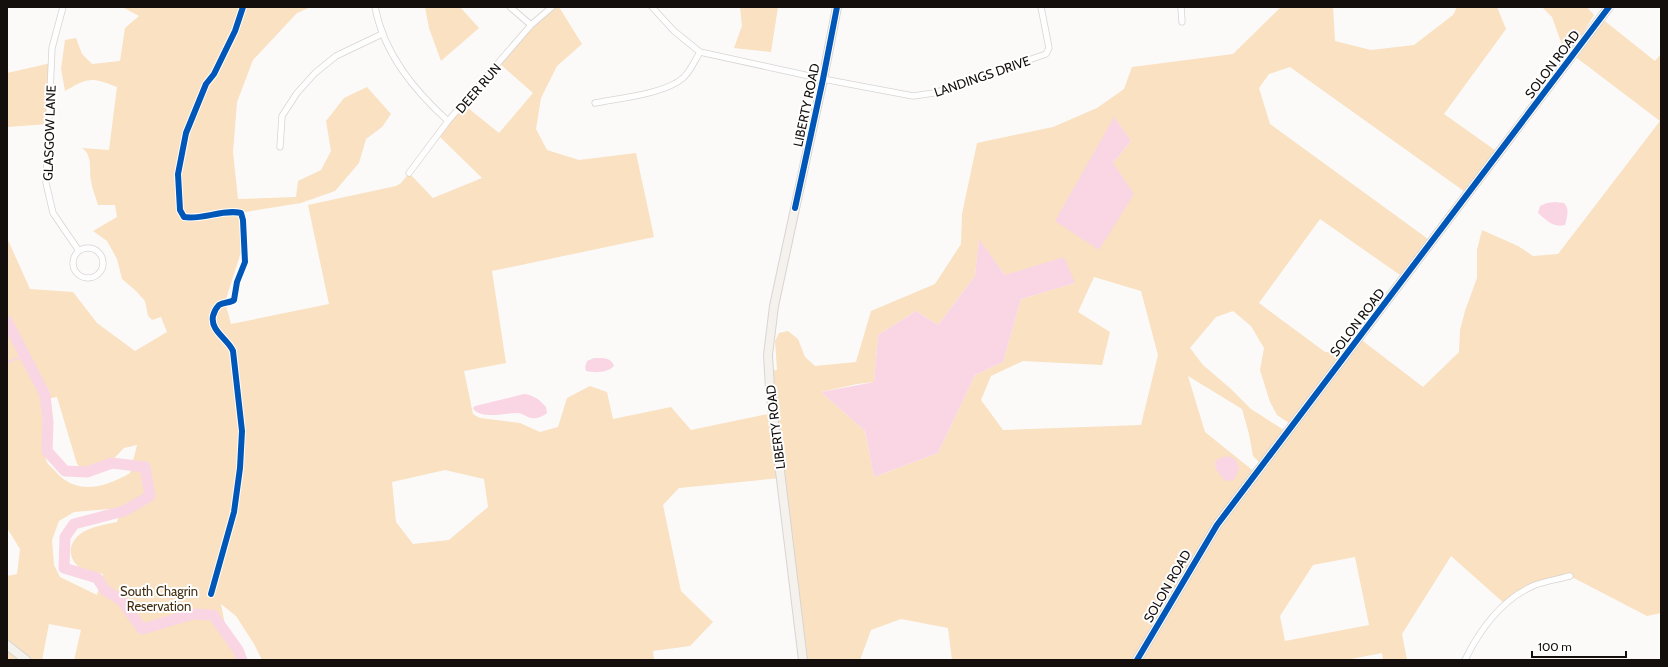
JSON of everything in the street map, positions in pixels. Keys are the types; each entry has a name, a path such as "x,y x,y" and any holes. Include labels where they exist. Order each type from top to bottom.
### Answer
{"street":[{"name":"GLASGOW LANE","path":"63,7 52,48 46,183 53,213 79,251"},
{"path":"375,7 382,34 397,63 426,101 448,121"},
{"path":"510,7 531,25"},
{"name":"DEER RUN","path":"409,173 448,121 531,25 552,7"},
{"path":"595,103 664,89 675,84 685,77 700,52 674,31 652,7"},
{"name":"LIBERTY ROAD","path":"803,660 770,389 768,355 774,306 837,7"},
{"name":"LANDINGS DRIVE","path":"700,52 823,79 914,96 934,93 1046,54 1049,48 1041,7"},
{"path":"1181,7 1182,22"},
{"name":"SOLON ROAD","path":"1137,660 1217,524 1609,7"},
{"path":"280,147 282,116 297,93 315,73 336,56 382,34"},
{"path":"90,248 99,253 103,262 97,275 88,278 78,275 75,271 73,262 74,257 79,251 90,248"},
{"path":"1465,660 1473,642 1496,612 1514,596 1535,585 1570,576"},
{"path":"7,645 26,660"}],"green space":[{"name":"South Chagrin Reservation","path":"122,7 311,7 297,13 253,60 237,102 233,152 238,199 296,197 298,181 321,170 331,151 326,121 344,98 367,87 391,114 382,127 366,139 359,163 335,191 301,203 239,213 243,246 225,302 231,324 329,304 308,205 396,186 401,183 409,173 433,198 482,178 438,135 463,104 499,133 533,93 499,63 552,7 559,7 582,44 557,66 541,98 536,129 547,150 579,160 636,153 654,237 492,271 506,363 464,371 473,414 480,418 520,423 540,432 558,427 567,398 590,386 607,392 613,419 671,407 691,430 773,413 769,371 777,370 775,341 779,333 788,331 798,339 805,357 815,366 856,362 871,311 935,284 961,244 962,214 977,143 1053,127 1097,108 1124,89 1132,67 1233,54 1281,7 1333,7 1335,41 1371,50 1414,45 1453,15 1457,7 1497,7 1506,29 1444,114 1499,153 1468,194 1290,67 1269,74 1259,88 1270,124 1428,239 1400,275 1320,219 1259,303 1325,352 1338,352 1343,359 1359,338 1423,387 1459,352 1460,330 1477,278 1477,250 1482,230 1518,246 1533,256 1558,254 1660,121 1573,55 1601,18 1655,61 1661,54 1661,613 1647,616 1570,576 1535,585 1505,604 1451,556 1402,634 1407,660 1383,660 1382,653 1346,660 952,660 948,628 901,619 871,630 860,660 803,660 781,478 679,488 663,505 681,591 713,622 690,646 653,651 654,660 262,660 254,644 236,616 221,604 228,640 248,660 74,660 81,630 49,624 42,660 7,660 7,576 17,574 20,549 7,528 7,238 30,289 73,292 97,323 135,351 167,332 161,317 152,320 148,316 145,301 122,279 117,259 107,241 93,231 117,217 115,205 98,205 90,177 90,163 88,155 82,148 109,150 117,87 102,81 90,80 79,83 65,91 61,69 65,40 76,38 82,54 92,64 120,61 125,28 139,16","holes":["1114,118 1131,141 1113,163","979,240 1005,275 1075,283 1021,299 1003,362 975,375 938,453 874,477 865,431 821,392 874,382 878,335 916,311 938,325 975,276","1094,277 1141,291 1158,355 1141,425 1003,430 981,400 991,376 1023,361 1102,365 1110,332 1078,312","1233,311 1251,326 1264,348 1260,370 1270,402 1277,415 1292,425 1287,432 1251,409 1231,389 1203,365 1190,348 1216,317","1188,376 1242,409 1253,456 1262,465 1256,473 1205,432","57,397 77,464 83,471 95,472 103,470 124,448 137,445 130,473 110,483 91,487 82,487 63,479 47,462 41,400","445,470 484,479 488,507 449,540 413,544 396,522 392,482","121,508 117,522 98,526 81,533 73,541 71,546 72,557 74,562 79,567 103,574 97,595 60,577 54,565 52,540 59,521 74,512","1355,557 1369,625 1285,641 1280,616 1313,565"]},
{"path":"425,7 460,7 479,28 441,61 429,28"},
{"path":"740,7 778,7 771,52 734,48 742,26"},
{"path":"1542,7 1587,7 1594,15 1574,48 1566,56 1552,17"},
{"path":"51,63 49,124 7,127 7,73"}],"shaded area":[{"path":"1114,117 1131,141 1113,163 1134,194 1099,250 1055,221"},
{"path":"1555,202 1564,203 1566,205 1568,213 1565,225 1561,226 1553,224 1538,213 1540,206"},
{"path":"979,239 1005,275 1064,257 1075,283 1021,299 1003,362 975,375 938,453 874,477 865,431 821,392 874,382 878,335 916,311 938,325 975,276"},
{"path":"594,358 609,360 614,366 601,372 586,371 585,367 587,361"},
{"path":"524,394 531,395 539,400 546,407 547,413 540,417 530,418 517,413 494,415 483,414 478,413 473,408 475,406"},
{"path":"1229,456 1236,460 1239,468 1234,480 1225,481 1216,469 1215,462 1220,458"}],"waterway":[{"path":"7,321 45,395 48,422 47,451 65,471 87,472 112,463 145,467 150,496 124,511 74,524 65,537 64,568 97,578 105,590 121,600 142,629 193,614 213,615 238,650 242,660"},
{"path":"7,362 25,356"}],"cycle path":[{"path":"211,594 234,512 240,468 242,431 233,351 214,326 213,316 219,305 234,300 237,282 245,262 243,220 241,213 234,212 191,218 184,217 180,210 178,174 186,133 206,84 214,74 235,31 243,7"},
{"path":"795,208 837,7"},
{"path":"1137,660 1217,525 1609,7"}]}
